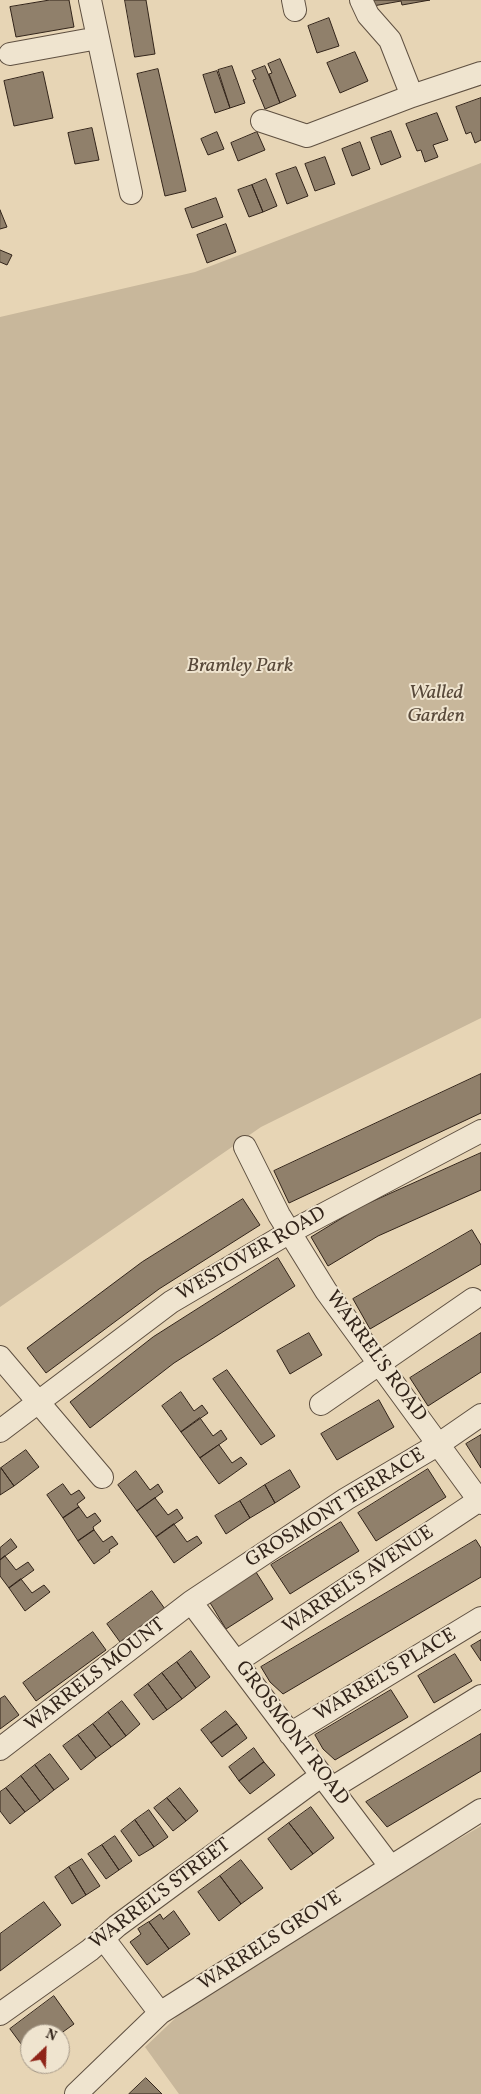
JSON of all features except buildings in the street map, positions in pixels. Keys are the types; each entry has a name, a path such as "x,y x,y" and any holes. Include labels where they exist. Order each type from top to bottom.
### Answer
{"street":[{"path":"90,0 131,193"},
{"path":"361,0 368,15 390,40 412,96"},
{"path":"10,54 98,38"},
{"path":"262,121 307,136 412,96 481,73"},
{"name":"WESTOVER ROAD","path":"0,1430 171,1302 290,1232 481,1131"},
{"name":"WARREL'S ROAD","path":"245,1147 290,1232 326,1291 480,1501"},
{"path":"321,1404 473,1299"},
{"path":"0,1357 102,1478"},
{"name":"GROSMONT TERRACE","path":"191,1602 346,1499 439,1444 481,1416"},
{"name":"WARREL'S AVENUE","path":"236,1662 480,1501"},
{"name":"GROSMONT ROAD","path":"191,1602 390,1866"},
{"name":"WARRELS MOUNT","path":"0,1750 191,1602"},
{"name":"WARREL'S PLACE","path":"290,1734 481,1618"},
{"name":"WARREL'S STREET","path":"0,2014 117,1926 327,1781 481,1696"},
{"name":"WARRELS GROVE","path":"76,2094 160,2013 481,1810"},
{"path":"103,1938 160,2013"}],"green space":[{"name":"Bramley Park","path":"481,163 481,1018 261,1127 0,1307 0,317 195,272"},
{"path":"481,1826 481,2094 179,2094 145,2047 187,2007 385,1882"}],"park label":[{"name":"Walled Garden","path":"436,706"}]}
